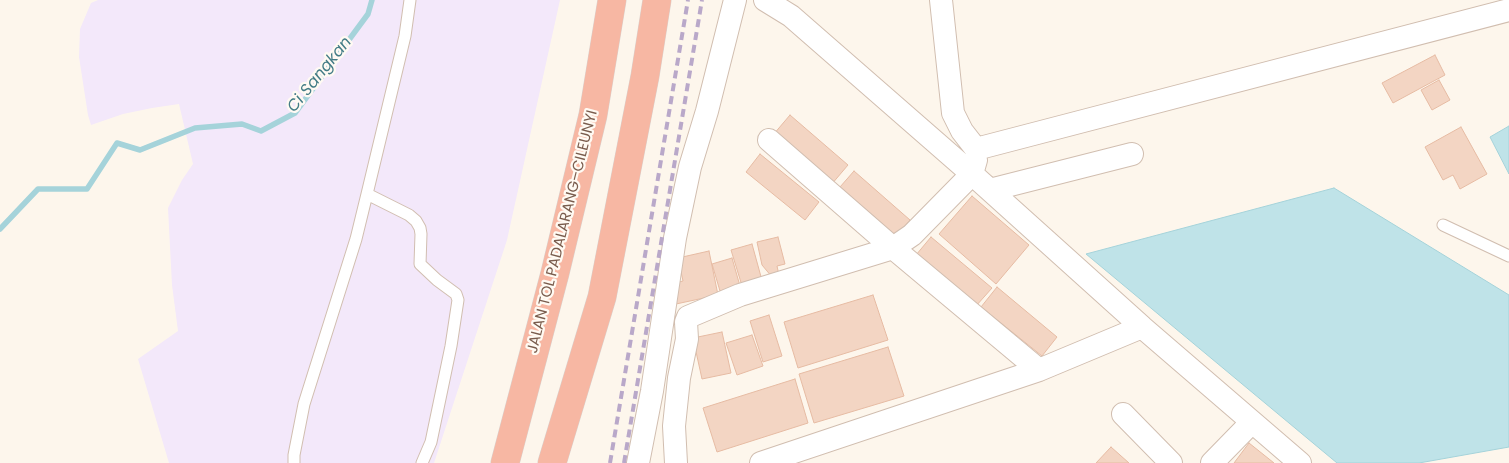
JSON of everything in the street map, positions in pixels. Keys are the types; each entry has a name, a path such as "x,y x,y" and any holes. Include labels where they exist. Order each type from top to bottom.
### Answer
{"highway":[{"name":"JALAN TOL PADALARANG–CILEUNYI","path":"505,463 555,273 593,116 612,0"},
{"path":"552,463 602,297 645,76 657,0"},
{"path":"498,463 517,413"}],"street":[{"path":"638,463 652,392 675,238 690,167 707,111 735,0"},
{"path":"765,0 791,16 972,174 1142,327 1300,463"},
{"path":"676,463 674,426 679,378 687,339 686,322 688,317 740,295 893,248 912,235 972,174 976,162 976,149 962,131 953,113 941,0"},
{"path":"976,149 1509,10"},
{"path":"769,140 893,248 1039,370"},
{"path":"990,190 1132,154"},
{"path":"760,463 1039,370 1142,327"},
{"path":"1123,414 1171,463"},
{"path":"1212,463 1252,422"}],"lane":[{"path":"294,463 304,404 353,248 367,194 405,36 410,0"},
{"path":"367,194 409,215 416,221 420,228 420,264 456,294 458,300 451,346 431,442 422,463"},
{"path":"1443,225 1509,256"}],"shaded area":[{"path":"98,0 560,0 507,240 434,463 169,463 138,359 178,331 172,285 168,208 182,180 193,164 179,104 123,114 91,125 79,57 80,29 91,3"}],"water":[{"path":"1509,126 1509,174 1490,137"},
{"path":"1334,188 1509,295 1509,447 1419,463 1337,463 1086,254"}],"building":[{"path":"1435,55 1445,75 1393,103 1382,83"},
{"path":"1439,80 1450,100 1432,110 1421,90"},
{"path":"790,115 848,165 831,185 773,135"},
{"path":"1461,127 1487,174 1460,189 1453,175 1443,180 1425,147"},
{"path":"760,154 819,202 805,220 746,172"},
{"path":"854,171 910,220 896,236 840,187"},
{"path":"972,196 1029,245 996,284 939,234"},
{"path":"778,237 785,264 777,266 779,275 772,277 762,265 757,242"},
{"path":"931,237 992,288 976,306 916,255"},
{"path":"752,244 763,284 743,289 731,250"},
{"path":"709,251 718,295 676,304 671,284 683,281 678,258"},
{"path":"732,258 740,286 720,291 712,264"},
{"path":"997,287 1057,337 1042,356 981,307"},
{"path":"873,295 888,340 798,368 784,322"},
{"path":"769,315 782,356 763,362 750,321"},
{"path":"722,332 731,373 702,379 693,338"},
{"path":"752,335 763,366 737,375 726,343"},
{"path":"888,347 904,396 814,423 799,374"},
{"path":"795,379 808,423 717,452 703,408"},
{"path":"1249,443 1274,463 1234,463"},
{"path":"1111,447 1129,463 1096,463"}],"waterway":[{"name":"Ci Sangkan","path":"0,229 38,189 87,189 117,143 140,150 195,128 242,124 261,131 295,113 368,14 372,0"}],"railway":[{"path":"610,463 688,0"},
{"path":"624,463 702,0"}]}
